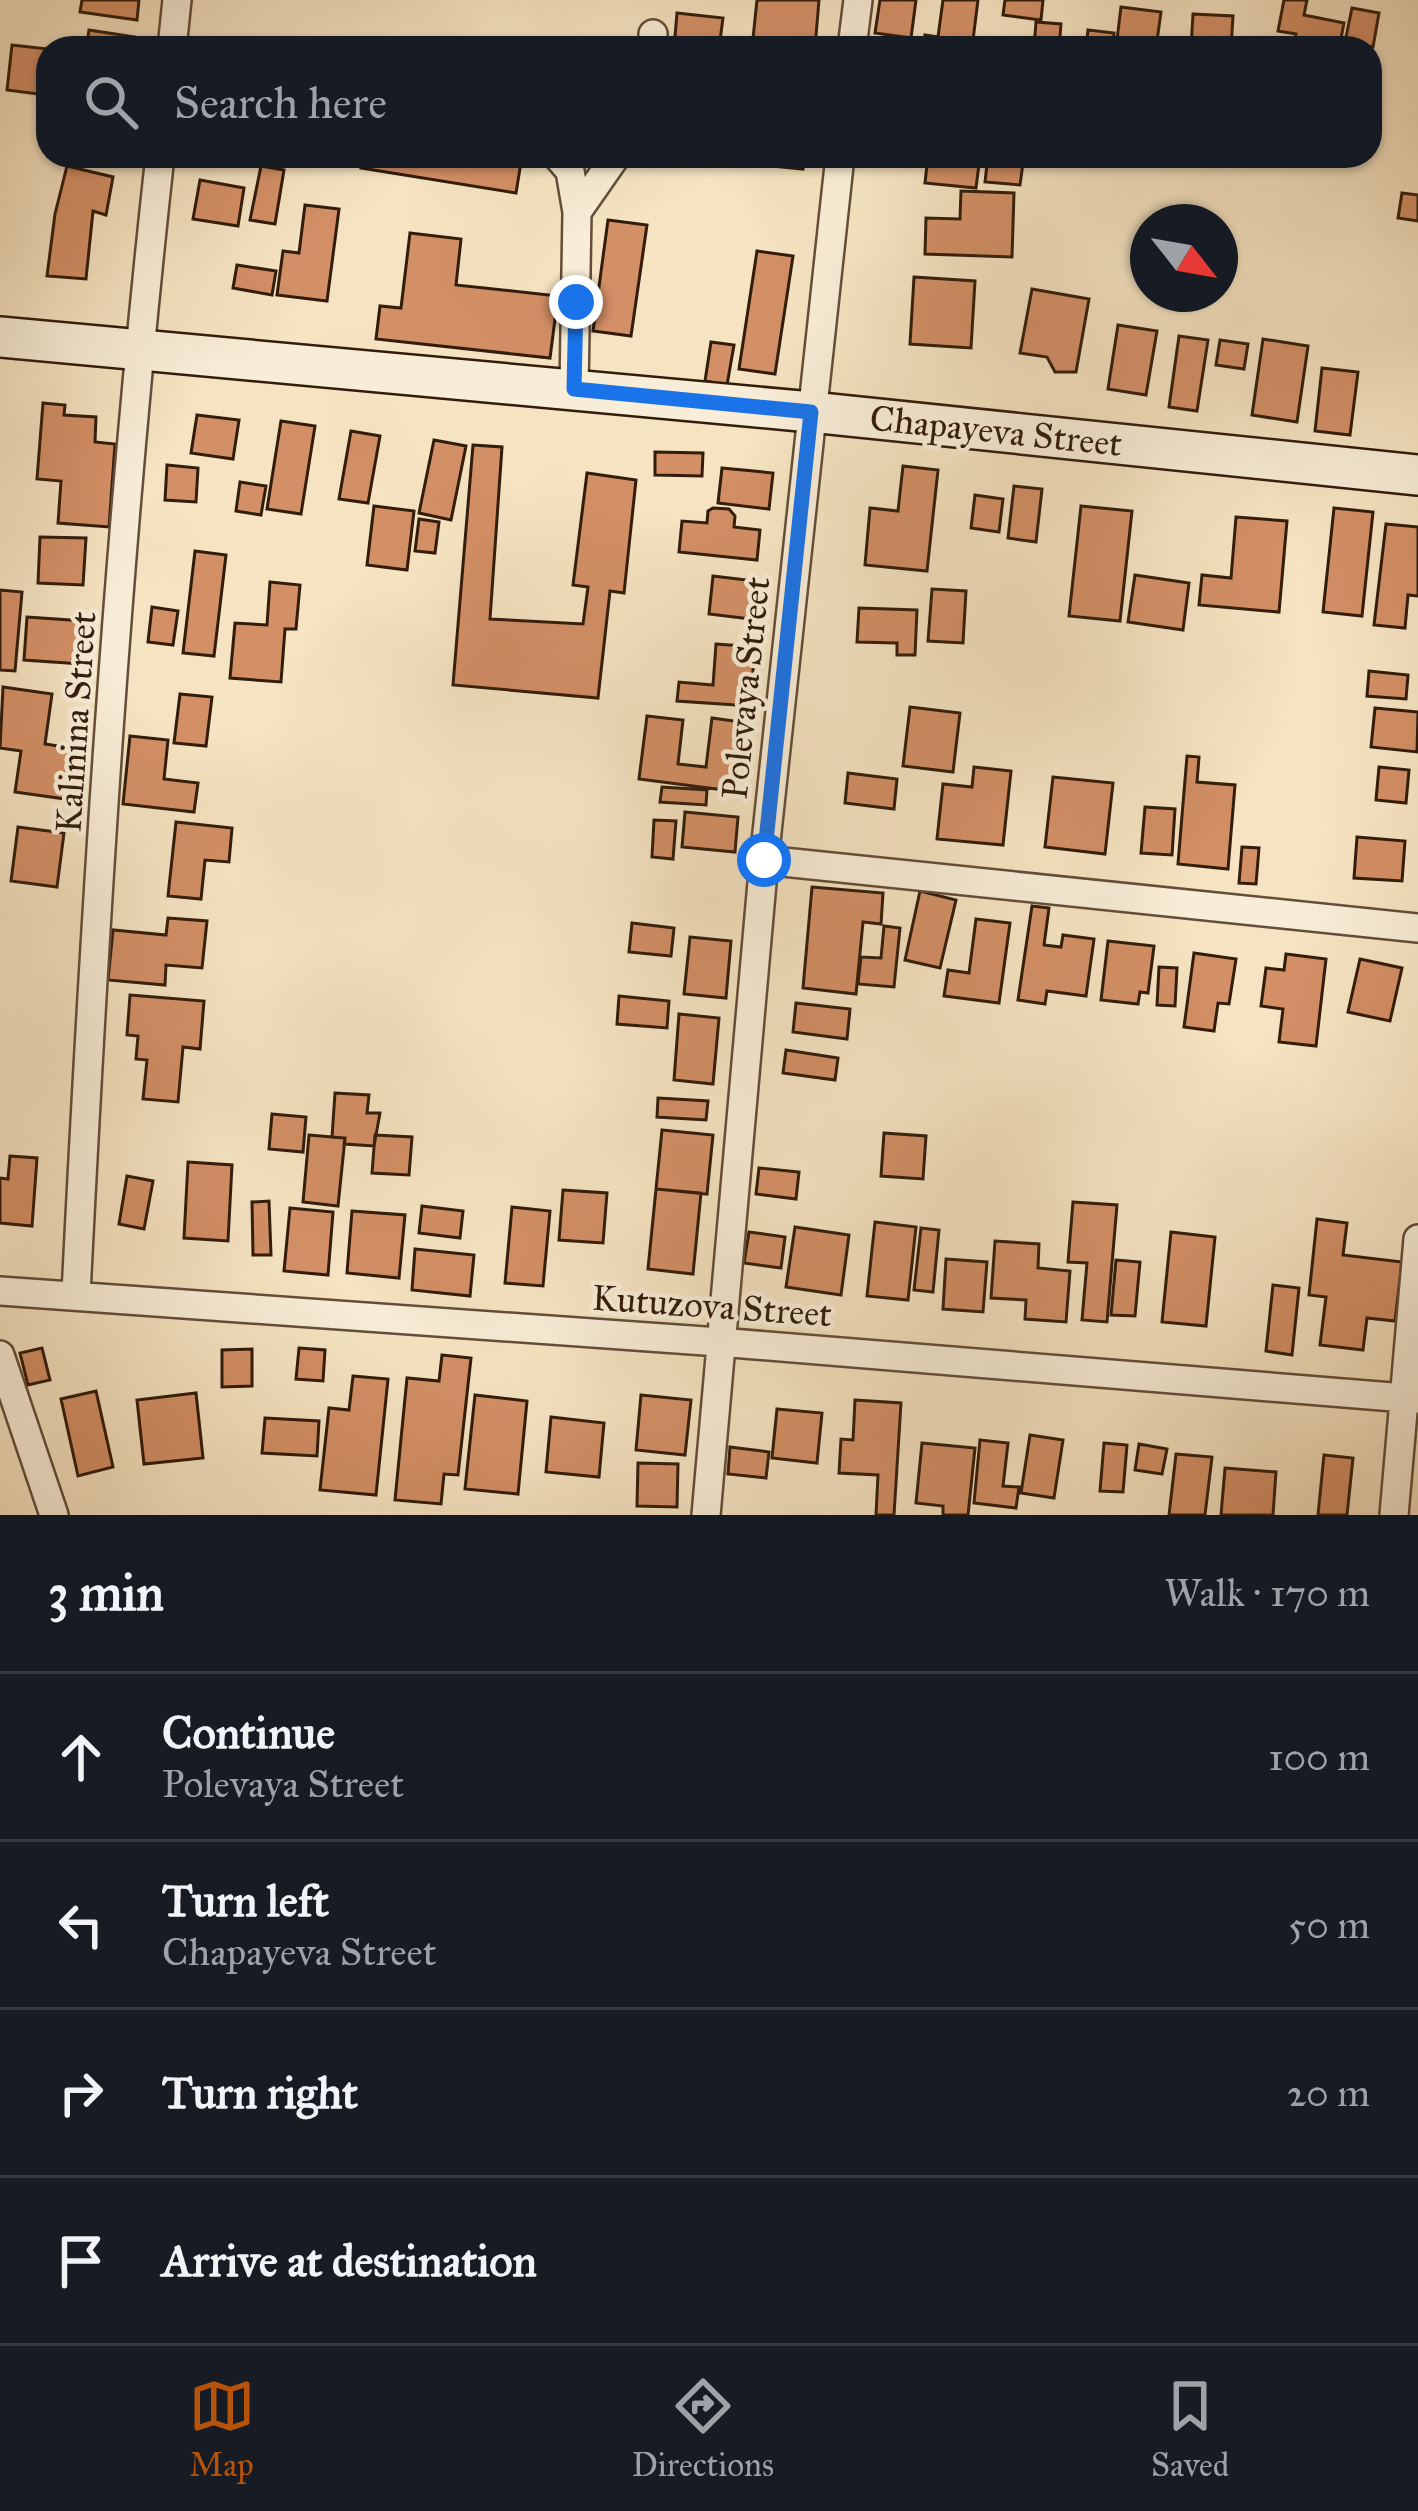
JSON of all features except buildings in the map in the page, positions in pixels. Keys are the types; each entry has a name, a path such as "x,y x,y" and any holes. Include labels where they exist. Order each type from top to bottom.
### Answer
{"street":[{"path":"173,36 177,0"},
{"path":"854,36 858,0"},
{"name":"Kalinina Street","path":"76,1294 86,1084 139,349 159,168"},
{"path":"567,168 577,212 574,389"},
{"path":"577,212 608,168"},
{"name":"Polevaya Street","path":"706,1515 764,860 839,168"},
{"name":"Chapayeva Street","path":"0,337 811,412 1418,475"},
{"path":"764,860 1418,928"},
{"path":"1394,1515 1411,1398 1418,1238"},
{"name":"Kutuzova Street","path":"0,1291 1411,1398"},
{"path":"0,1355 54,1515"}],"route":[{"path":"576,302 574,389 811,412 764,860"}]}
